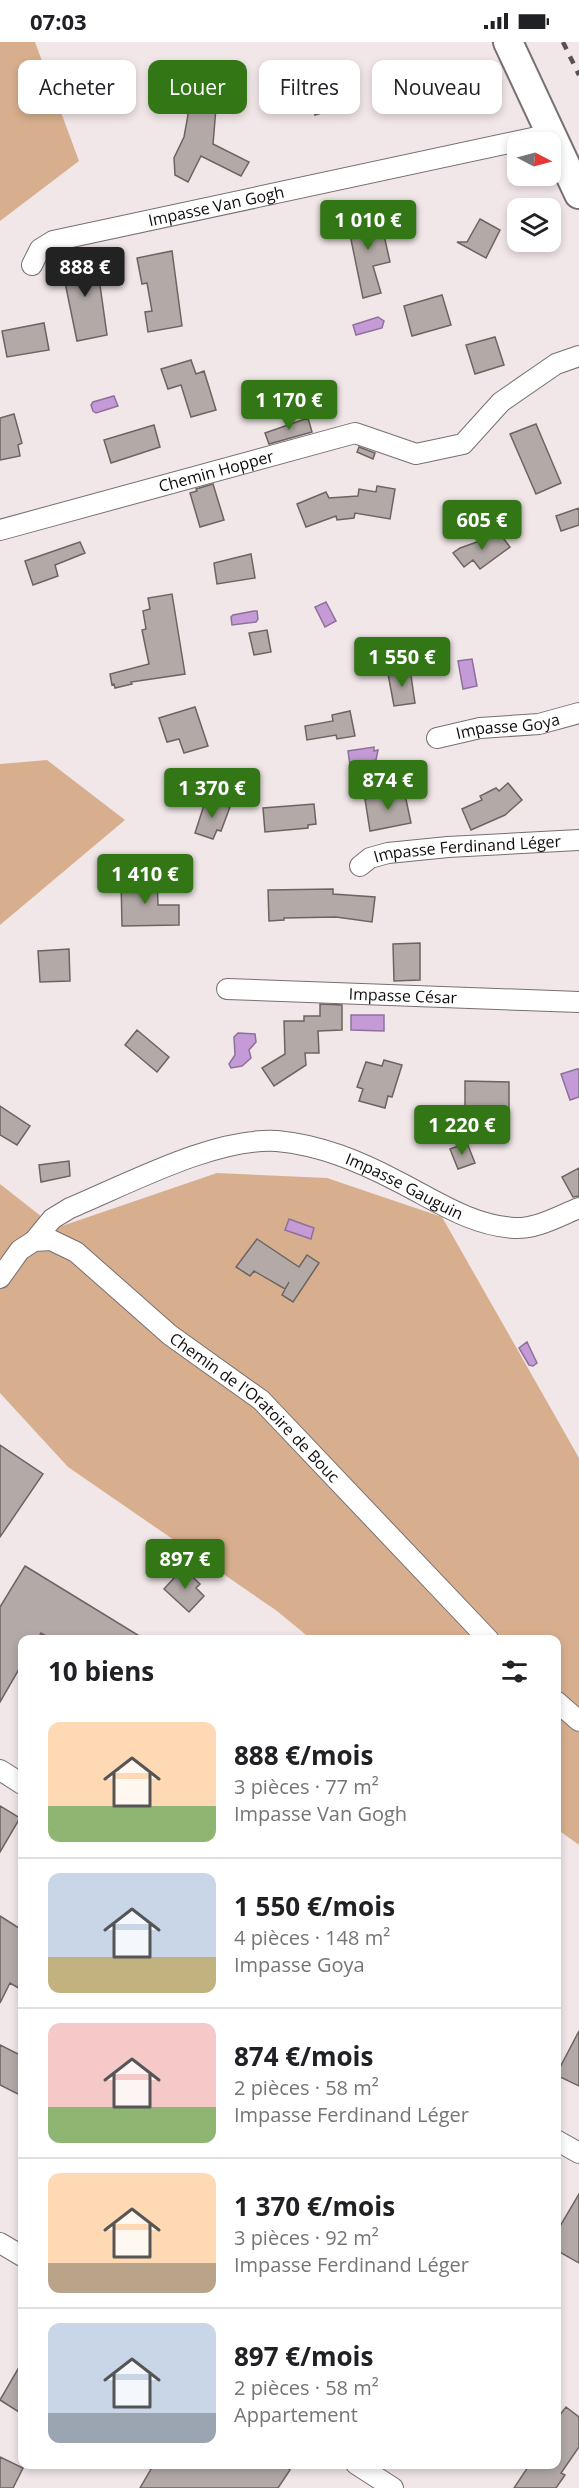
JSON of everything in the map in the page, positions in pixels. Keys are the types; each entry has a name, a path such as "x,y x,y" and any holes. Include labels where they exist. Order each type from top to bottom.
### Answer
{"street":[{"path":"508,42 550,132"},
{"name":"Impasse Van Gogh","path":"32,265 40,249 53,241 507,149"},
{"path":"561,155 579,194"},
{"name":"Chemin Hopper","path":"0,530 355,433 416,454 463,444 501,402 556,364 579,356"},
{"name":"Impasse Goya","path":"437,738 480,728 539,724 579,713"},
{"name":"Impasse Ferdinand Léger","path":"360,866 370,858 388,853 448,847 579,840"},
{"name":"Impasse César","path":"227,989 579,1002"},
{"name":"Impasse Gauguin","path":"34,1241 52,1219 70,1208 211,1149 274,1141 305,1144 331,1151 397,1180 472,1220 515,1228 539,1225 579,1208"},
{"name":"Chemin de l'Oratoire de Bouc","path":"34,1241 51,1240 76,1252 170,1335 261,1400 484,1635"},
{"path":"0,1278 20,1250 34,1241"},
{"path":"561,1705 579,1721"},
{"path":"0,1770 18,1781"},
{"path":"561,2143 579,2153"},
{"path":"0,2243 18,2254"},
{"path":"364,2469 393,2488"}],"shaded area":[{"path":"0,42 35,42 42,60 18,60 18,114 62,114 79,161 0,221"},
{"path":"378,317 384,321 382,328 356,335 353,325"},
{"path":"114,396 118,406 96,413 93,411 91,405 93,402"},
{"path":"326,602 336,621 325,627 315,607"},
{"path":"257,611 256,622 232,625 233,615"},
{"path":"472,659 477,686 463,689 458,661"},
{"path":"374,747 374,751 378,750 376,760 350,765 348,751"},
{"path":"47,760 125,820 0,925 0,764"},
{"path":"351,1015 384,1015 384,1031 351,1030"},
{"path":"238,1033 255,1034 256,1042 249,1050 251,1058 242,1066 231,1068 229,1064 235,1055 234,1037"},
{"path":"579,1069 579,1097 570,1100 561,1074"},
{"path":"217,1173 327,1178 442,1217 579,1458 579,1845 561,1832 561,1635 306,1635 277,1611 68,1467 0,1393 0,1184 56,1228"},
{"path":"289,1219 314,1228 311,1239 285,1230"},
{"path":"527,1342 537,1363 533,1366 529,1365 519,1348"}],"building":[{"path":"216,114 213,144 249,162 241,176 201,156 188,182 175,175 174,158 184,137 188,115"},
{"path":"379,213 390,262 373,266 381,293 363,298 347,220"},
{"path":"480,219 500,230 486,258 457,242 467,242"},
{"path":"172,251 182,326 148,332 145,312 152,311 147,283 142,284 137,258"},
{"path":"96,257 107,335 77,341 61,263"},
{"path":"442,295 451,325 412,336 404,306"},
{"path":"44,323 49,350 7,357 2,331"},
{"path":"495,337 504,365 475,374 466,345"},
{"path":"191,360 196,374 204,371 216,410 191,417 181,385 168,389 161,369"},
{"path":"14,414 22,443 18,445 20,456 0,460 0,418"},
{"path":"308,418 312,432 269,444 265,433"},
{"path":"536,424 561,483 536,494 510,434"},
{"path":"154,425 160,447 111,463 104,440"},
{"path":"359,447 375,453 373,459 357,452"},
{"path":"213,484 224,520 200,527 190,493"},
{"path":"377,486 395,489 390,519 355,513 354,518 337,520 336,516 306,527 297,504 326,492 329,498 358,496 359,489 376,492"},
{"path":"579,508 579,525 561,531 556,516"},
{"path":"500,534 510,547 480,569 473,560 464,567 453,553 460,548"},
{"path":"80,542 85,553 55,565 58,576 33,585 25,561"},
{"path":"251,554 255,578 217,584 214,563"},
{"path":"172,594 185,674 131,682 132,684 115,688 114,684 112,685 110,674 149,664 142,630 146,629 143,611 150,609 148,598"},
{"path":"267,630 271,652 254,655 249,633"},
{"path":"410,669 415,703 394,706 388,674"},
{"path":"195,707 208,746 184,753 179,739 167,742 159,718"},
{"path":"350,711 355,736 337,739 336,735 307,740 305,726 333,721 332,715"},
{"path":"508,783 522,800 505,815 471,830 462,809 482,800 480,796 496,788 499,791"},
{"path":"404,790 411,823 370,831 365,799"},
{"path":"206,799 230,807 221,831 217,830 213,839 195,833"},
{"path":"314,804 316,824 308,825 308,828 265,832 263,808"},
{"path":"157,878 158,905 179,905 179,925 122,926 121,879"},
{"path":"333,889 333,894 375,897 372,922 336,917 284,918 284,920 269,921 268,890"},
{"path":"420,943 420,980 394,981 393,944"},
{"path":"69,949 70,981 40,982 38,951"},
{"path":"320,1004 342,1005 342,1030 318,1031 319,1053 305,1053 306,1065 274,1086 262,1068 285,1054 284,1021 304,1021 304,1016 320,1016"},
{"path":"137,1030 169,1057 157,1072 125,1045"},
{"path":"384,1060 402,1065 392,1097 388,1096 385,1108 359,1101 363,1089 357,1087 366,1062 382,1066"},
{"path":"465,1081 509,1082 509,1113 475,1112 475,1107 465,1107"},
{"path":"0,1106 30,1126 17,1145 0,1135"},
{"path":"467,1143 475,1163 458,1169 450,1149"},
{"path":"69,1161 70,1176 41,1182 39,1165"},
{"path":"579,1168 579,1196 573,1197 562,1177"},
{"path":"257,1239 299,1267 307,1255 319,1263 293,1302 282,1295 289,1282 285,1289 254,1271 250,1276 236,1267"},
{"path":"0,1445 43,1474 0,1537"},
{"path":"25,1566 138,1635 44,1635 41,1633 40,1635 18,1635 18,1671 0,1702 0,1607"},
{"path":"183,1568 200,1584 196,1588 204,1596 189,1612 164,1589"},
{"path":"0,1806 18,1817 18,1821 0,1852"},
{"path":"0,1916 18,1927 18,1988 10,1983 0,2003"},
{"path":"579,2031 579,2086 561,2077 561,2065"},
{"path":"0,2045 18,2054 18,2094 0,2085"},
{"path":"579,2194 579,2263 561,2253 561,2225"},
{"path":"18,2369 18,2411 0,2400"},
{"path":"566,2407 579,2417 579,2447 561,2473 565,2475 556,2488 514,2488 527,2469 561,2469 561,2414"},
{"path":"0,2457 18,2466 18,2469 22,2469 13,2488 0,2488"},
{"path":"151,2469 290,2470 278,2488 140,2488"}],"railway":[{"path":"563,42 579,75"}]}
